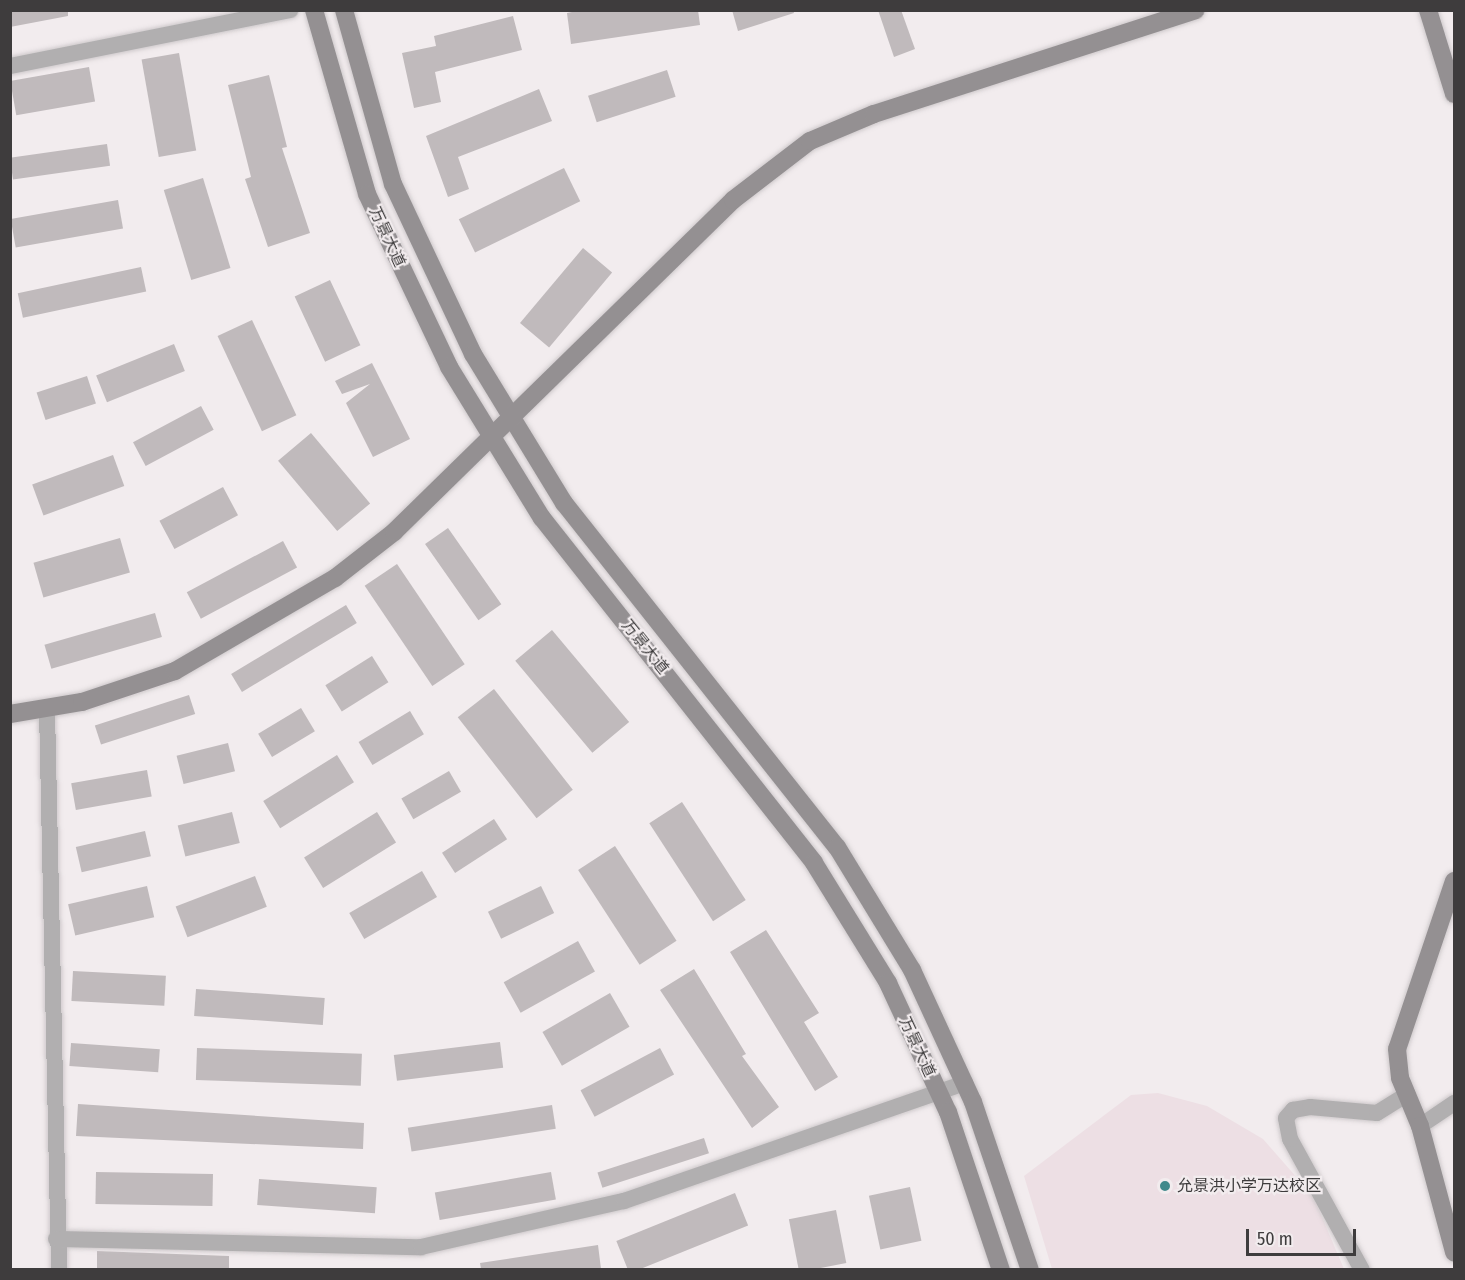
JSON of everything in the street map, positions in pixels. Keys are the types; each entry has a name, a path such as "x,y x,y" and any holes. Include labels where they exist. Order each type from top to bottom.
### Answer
{"main road":[{"name":"万景大道","path":"314,10 367,194 449,367 542,518 814,862 888,983 940,1096 1001,1269"},
{"name":"万景大道","path":"344,10 393,184 473,354 564,503 837,847 912,970 965,1083 1030,1269"},
{"path":"10,714 47,709 117,693 174,671 285,611 394,532 733,200 810,141 874,114 1196,10"},
{"path":"1428,10 1455,94"},
{"path":"1455,881 1403,1019 1397,1049 1407,1094 1420,1126 1455,1252"}],"street":[{"path":"10,66 290,10"},
{"path":"47,709 56,1239 59,1269"},
{"path":"56,1239 421,1247 624,1201 940,1096 965,1083"},
{"path":"1362,1269 1290,1139 1286,1118 1293,1110 1310,1107 1377,1113 1407,1094"},
{"path":"1420,1126 1455,1103"}],"shaded area":[{"name":"允景洪小学万达校区","path":"1158,1093 1207,1106 1263,1139 1313,1196 1344,1269 1052,1269 1024,1176 1131,1095"}],"building":[{"path":"10,10 68,10 68,16 10,27"},
{"path":"582,10 698,10 700,25 571,44 567,13"},
{"path":"732,10 793,10 794,13 738,31"},
{"path":"878,10 901,10 915,49 894,57"},
{"path":"513,16 522,50 435,72 441,102 414,108 402,53 436,46 434,36"},
{"path":"179,53 196,150 159,157 142,60"},
{"path":"89,67 95,101 16,115 10,81"},
{"path":"667,70 676,97 597,122 588,96"},
{"path":"269,75 287,147 282,148 310,233 268,247 245,179 251,177 228,85"},
{"path":"539,89 552,121 458,157 469,189 448,197 426,136"},
{"path":"107,144 110,166 13,179 10,158"},
{"path":"564,168 580,201 475,253 459,219"},
{"path":"203,178 230,268 191,280 164,190"},
{"path":"118,200 123,229 16,247 11,219"},
{"path":"583,248 612,272 549,347 520,323"},
{"path":"141,267 146,291 23,318 18,293"},
{"path":"330,280 360,345 325,362 295,296"},
{"path":"252,320 296,415 262,431 218,336"},
{"path":"174,344 185,371 107,402 96,375"},
{"path":"372,363 410,439 373,457 346,403 370,384 342,394 335,381"},
{"path":"87,376 96,404 46,420 37,392"},
{"path":"201,406 214,430 146,466 133,442"},
{"path":"311,433 370,503 337,531 278,461"},
{"path":"113,455 124,486 43,515 32,484"},
{"path":"223,487 238,515 174,549 159,521"},
{"path":"448,528 501,604 478,620 425,544"},
{"path":"120,538 130,573 43,597 33,563"},
{"path":"283,541 297,567 201,619 187,592"},
{"path":"397,564 465,664 432,686 365,586"},
{"path":"346,605 357,623 242,692 231,674"},
{"path":"155,613 162,637 51,669 44,645"},
{"path":"552,630 629,722 592,753 515,661"},
{"path":"372,656 388,682 342,711 325,685"},
{"path":"494,689 573,790 537,818 458,717"},
{"path":"189,695 195,714 101,745 95,726"},
{"path":"301,708 315,731 272,757 258,734"},
{"path":"410,711 424,734 372,765 359,742"},
{"path":"228,743 235,771 184,784 177,756"},
{"path":"337,755 354,782 280,828 263,801"},
{"path":"147,770 152,797 76,810 71,783"},
{"path":"449,771 461,792 413,819 401,798"},
{"path":"682,802 746,900 713,921 649,823"},
{"path":"232,812 240,843 185,857 178,826"},
{"path":"377,812 396,843 323,888 304,858"},
{"path":"494,819 507,839 455,873 442,853"},
{"path":"145,831 151,856 82,872 76,847"},
{"path":"615,846 677,941 640,965 578,870"},
{"path":"422,871 437,897 364,939 349,913"},
{"path":"255,876 267,907 187,937 176,906"},
{"path":"147,886 154,917 75,935 68,904"},
{"path":"541,886 554,913 501,939 488,912"},
{"path":"766,930 819,1013 804,1022 838,1077 815,1091 730,952"},
{"path":"578,941 595,972 521,1013 504,982"},
{"path":"694,969 746,1054 742,1056 779,1107 752,1128 660,990"},
{"path":"73,971 166,976 164,1006 71,1001"},
{"path":"196,989 325,998 323,1025 194,1016"},
{"path":"610,993 630,1027 562,1066 542,1032"},
{"path":"500,1042 503,1068 397,1081 394,1055"},
{"path":"71,1043 160,1049 158,1072 69,1066"},
{"path":"197,1048 362,1054 361,1086 196,1080"},
{"path":"660,1048 674,1074 595,1117 581,1090"},
{"path":"78,1104 364,1123 363,1149 76,1136"},
{"path":"552,1105 556,1129 412,1152 408,1128"},
{"path":"704,1138 709,1153 602,1188 597,1173"},
{"path":"96,1172 213,1174 212,1206 95,1204"},
{"path":"551,1172 556,1200 440,1220 435,1192"},
{"path":"259,1179 377,1187 375,1213 257,1205"},
{"path":"910,1187 921,1241 880,1250 869,1196"},
{"path":"735,1193 748,1225 638,1270 628,1270 616,1241"},
{"path":"836,1210 846,1263 799,1270 789,1219"},
{"path":"598,1245 601,1269 481,1269 480,1263"},
{"path":"97,1251 229,1256 229,1269 97,1269"}],"place":[{"name":"允景洪小学万达校区","path":"1165,1186"}]}
